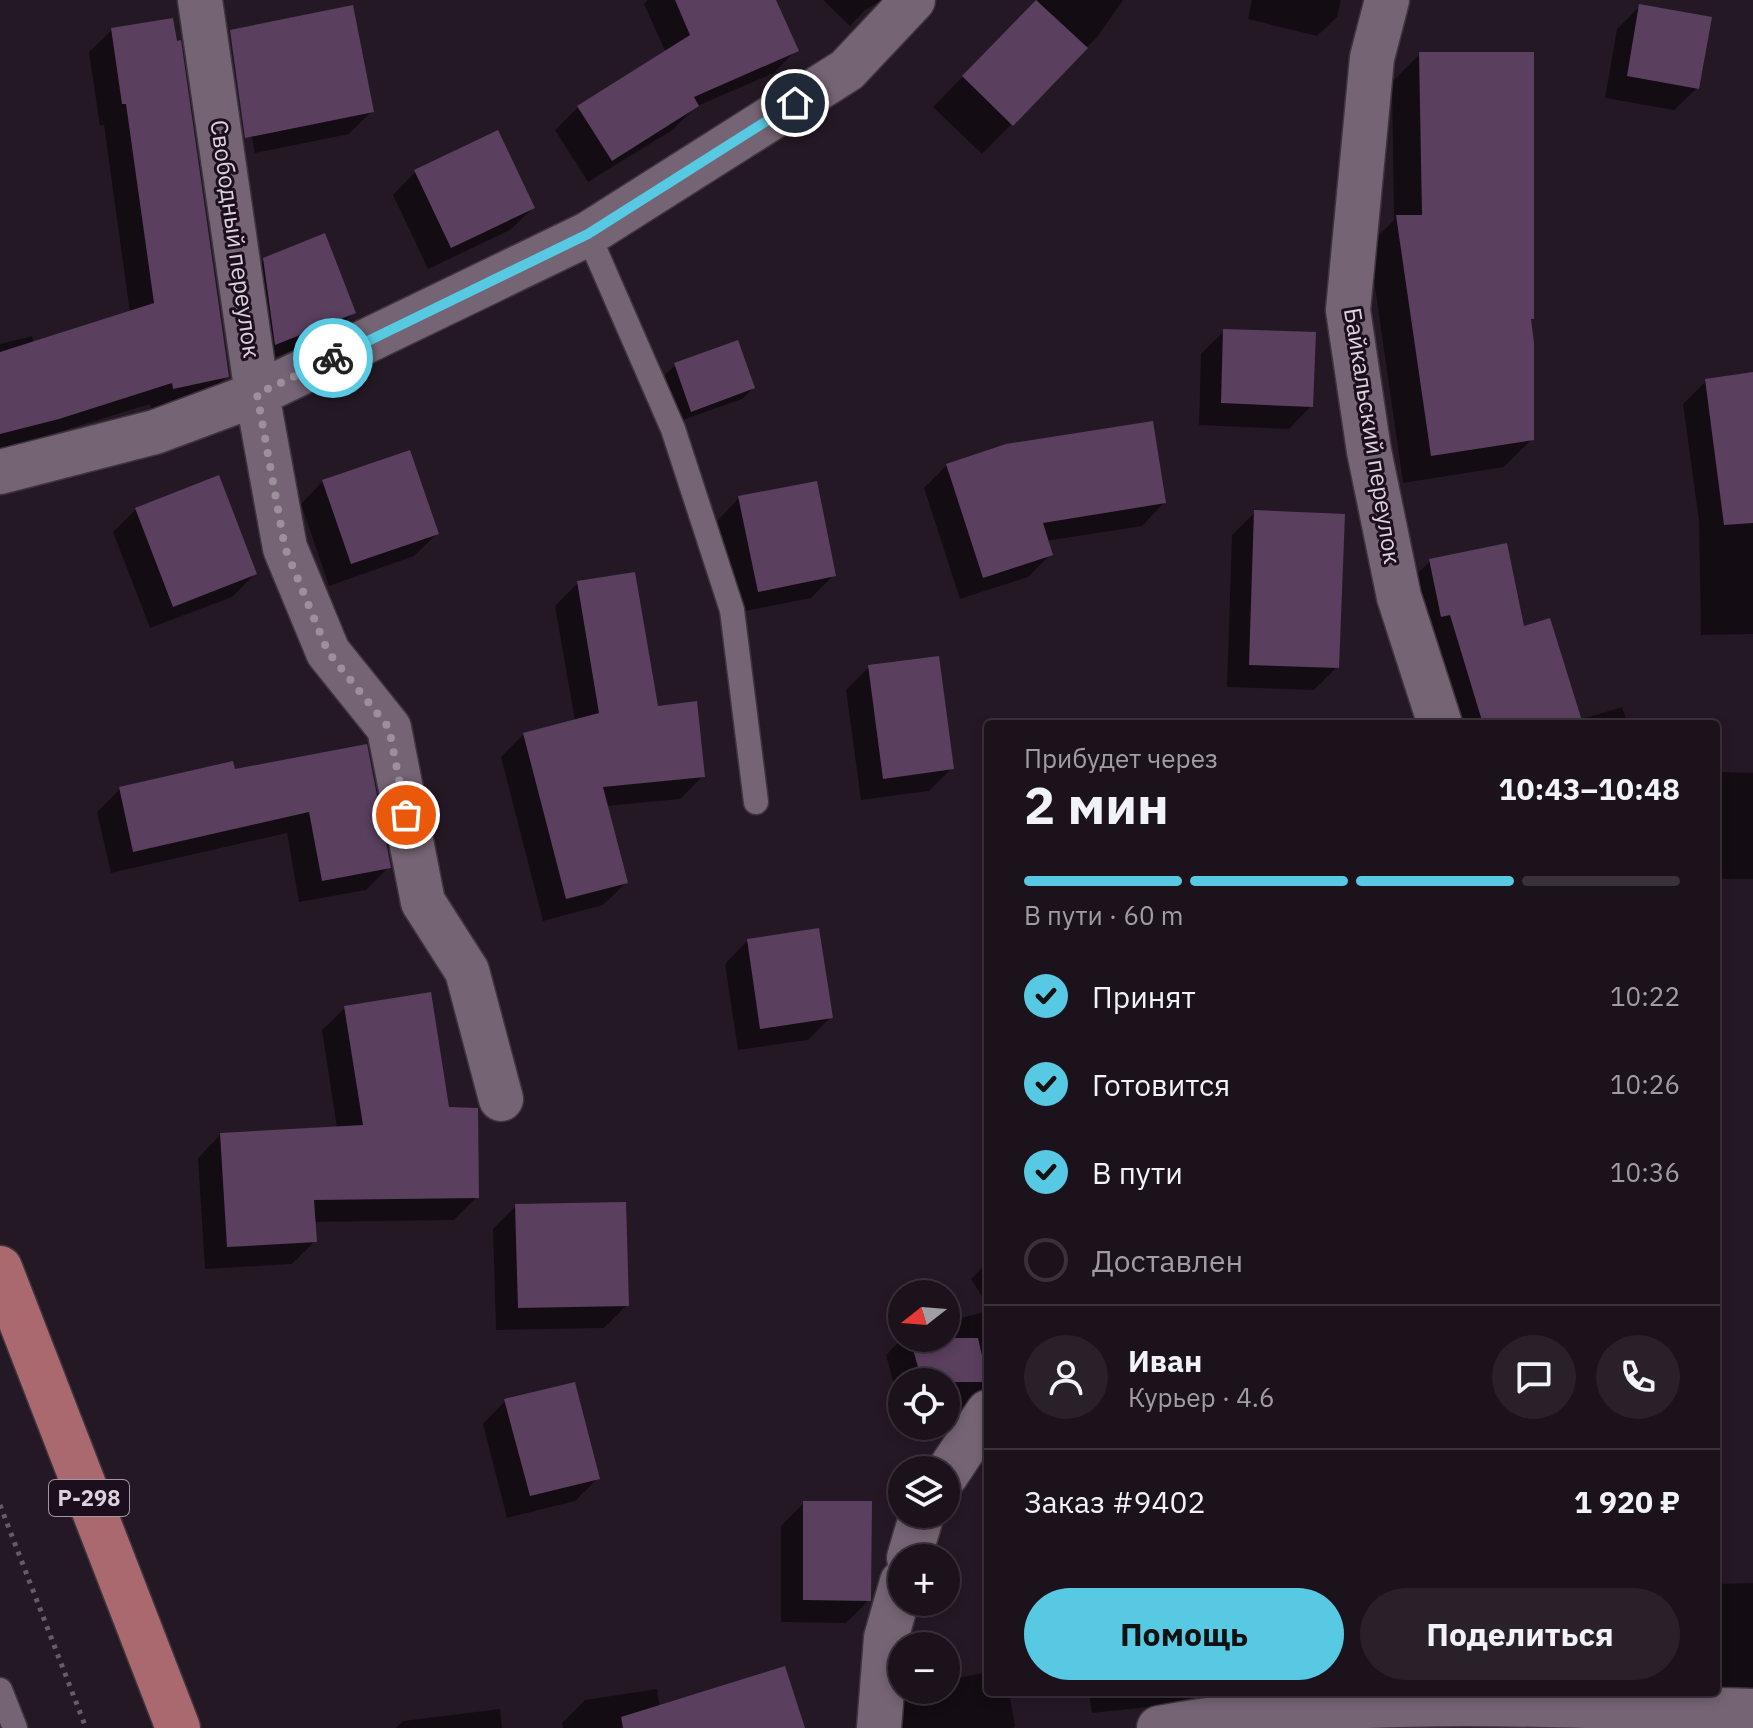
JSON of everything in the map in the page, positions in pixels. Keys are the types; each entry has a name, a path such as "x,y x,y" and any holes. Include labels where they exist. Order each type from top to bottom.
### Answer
{"highway":[{"name":"Р-298","path":"0,1268 178,1728"}],"street":[{"name":"Свободный переулок","path":"200,0 257,394 285,548 328,652 389,728 423,902 467,971 501,1099"},
{"path":"0,472 155,432 257,394 588,234 847,70 913,0"},
{"name":"Байкальский переулок","path":"1387,0 1372,58 1348,310 1369,451 1399,597 1439,720"},
{"path":"959,1456 984,1418"},
{"path":"879,1728 886,1638 892,1616"},
{"path":"1159,1728 1212,1718 1374,1705 1753,1711"}],"lane":[{"path":"588,234 673,429 732,610 756,802"},
{"path":"0,1690 15,1728"}],"path":[{"path":"0,1505 86,1728"}],"building":[{"path":"675,0 776,0 799,51 694,97 699,106 612,161 577,106 690,35"},
{"path":"1036,0 1088,48 1013,126 962,76"},
{"path":"1639,4 1712,17 1699,89 1627,76"},
{"path":"353,5 374,112 245,138 230,30"},
{"path":"173,18 177,41 181,40 229,377 173,389 172,383 0,434 0,352 154,303 126,104 122,104 111,28"},
{"path":"1419,52 1534,52 1534,319 1531,319 1534,343 1534,440 1431,456 1396,215 1422,215"},
{"path":"498,130 535,208 451,248 414,170"},
{"path":"325,233 356,313 275,345 263,258"},
{"path":"1223,329 1316,332 1313,407 1221,403"},
{"path":"738,340 755,388 691,412 674,363"},
{"path":"1753,372 1753,523 1724,525 1705,379"},
{"path":"1153,421 1166,503 1043,523 1053,555 983,578 946,464 1006,444"},
{"path":"410,450 439,534 351,564 322,480"},
{"path":"219,475 257,574 173,607 135,508"},
{"path":"817,481 836,576 758,592 738,496"},
{"path":"1254,510 1345,514 1339,668 1249,665"},
{"path":"1507,543 1524,626 1550,618 1582,720 1482,720 1450,615 1441,617 1429,559"},
{"path":"635,572 658,706 697,701 705,777 603,787 628,883 566,899 523,733 599,713 577,581"},
{"path":"939,656 954,769 883,779 868,665"},
{"path":"367,744 391,868 322,881 309,812 133,852 119,787 233,761 235,769"},
{"path":"819,928 833,1018 760,1029 747,939"},
{"path":"431,992 449,1107 478,1108 479,1198 314,1200 317,1242 227,1247 220,1133 363,1125 344,1006"},
{"path":"626,1202 629,1306 518,1308 515,1204"},
{"path":"960,1338 978,1338 984,1382 960,1382 960,1368 918,1368 914,1352 960,1352"},
{"path":"575,1382 600,1479 530,1496 504,1399"},
{"path":"803,1501 872,1501 871,1601 803,1600"},
{"path":"785,1666 805,1728 623,1728 621,1717"}],"way so far":[{"path":"333,358 257,394 285,548 328,652 389,728 406,815"}],"route":[{"path":"333,358 588,234 795,103"}]}
